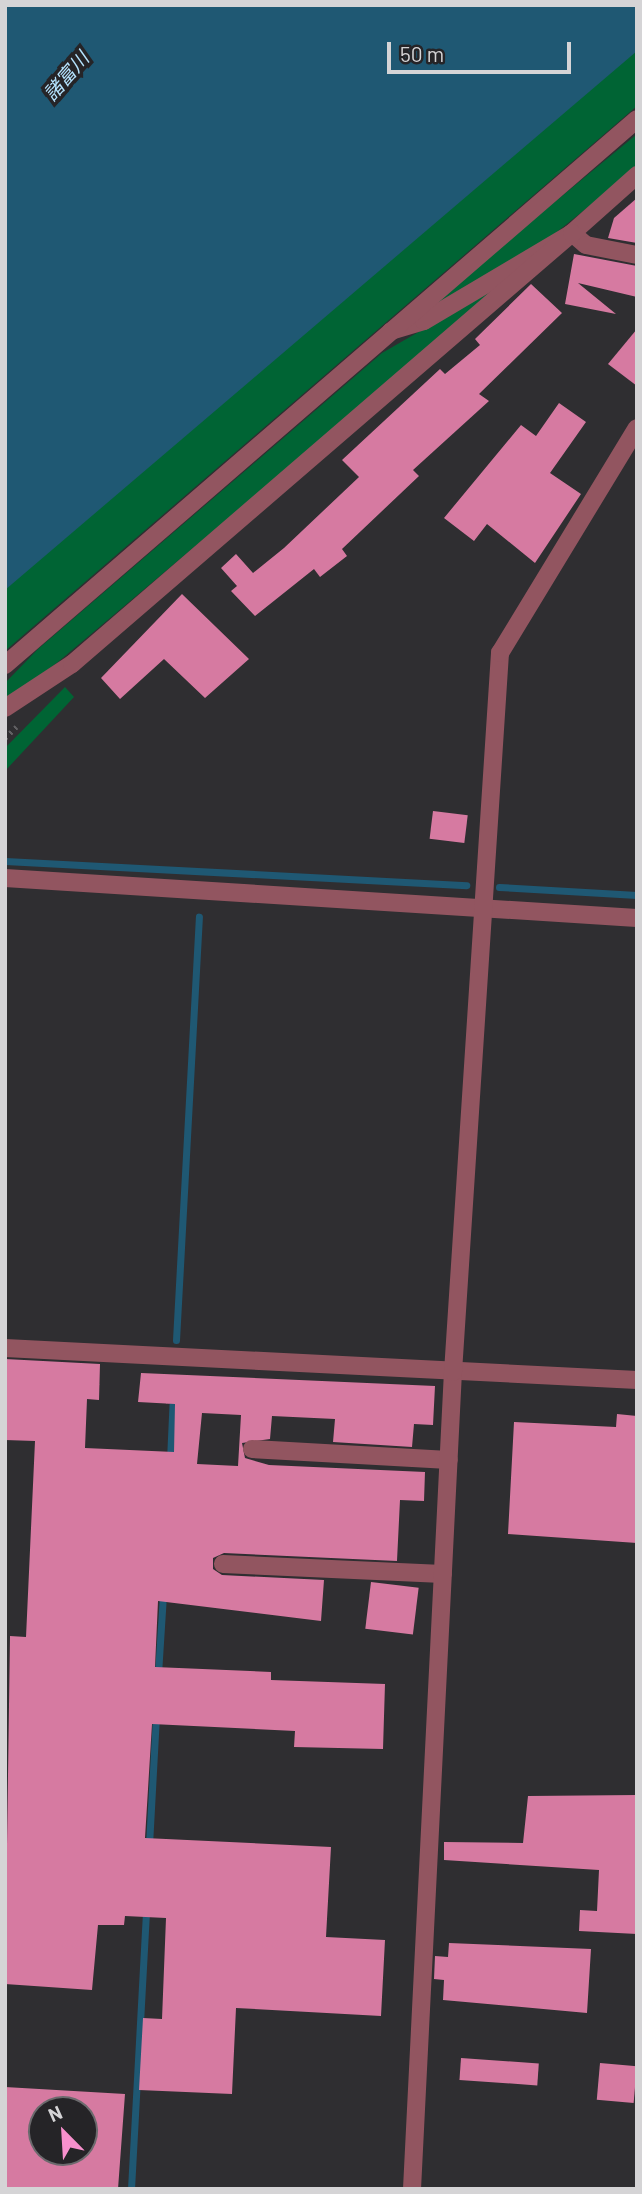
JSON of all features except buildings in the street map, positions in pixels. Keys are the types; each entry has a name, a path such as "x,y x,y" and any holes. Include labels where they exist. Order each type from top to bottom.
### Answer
{"street":[{"path":"5,665 384,333 637,119"},
{"path":"5,708 72,664 637,175"},
{"path":"384,333 424,321 572,233"},
{"path":"572,233 586,245 637,255"},
{"path":"412,2189 453,1373 500,653 637,428"},
{"path":"5,878 482,906 637,918"},
{"path":"5,1348 453,1373 637,1380"},
{"path":"252,1449 449,1460"},
{"path":"222,1564 443,1574"}],"green space":[{"path":"637,28 637,106 5,651 5,565"},
{"path":"637,134 637,168 543,243 419,314"},
{"path":"514,277 58,662 5,701 5,683 38,649 382,353"},
{"path":"65,687 74,697 5,771 5,748"}],"water":[{"name":"諸富川","path":"5,5 637,5 637,51 5,590"}],"waterway":[{"path":"5,861 466,885"},
{"path":"499,887 637,895"},
{"path":"176,1340 199,917"},
{"path":"170,1460 173,1395"},
{"path":"158,1674 163,1595"},
{"path":"149,1845 156,1717"},
{"path":"131,2189 146,1909"}]}
